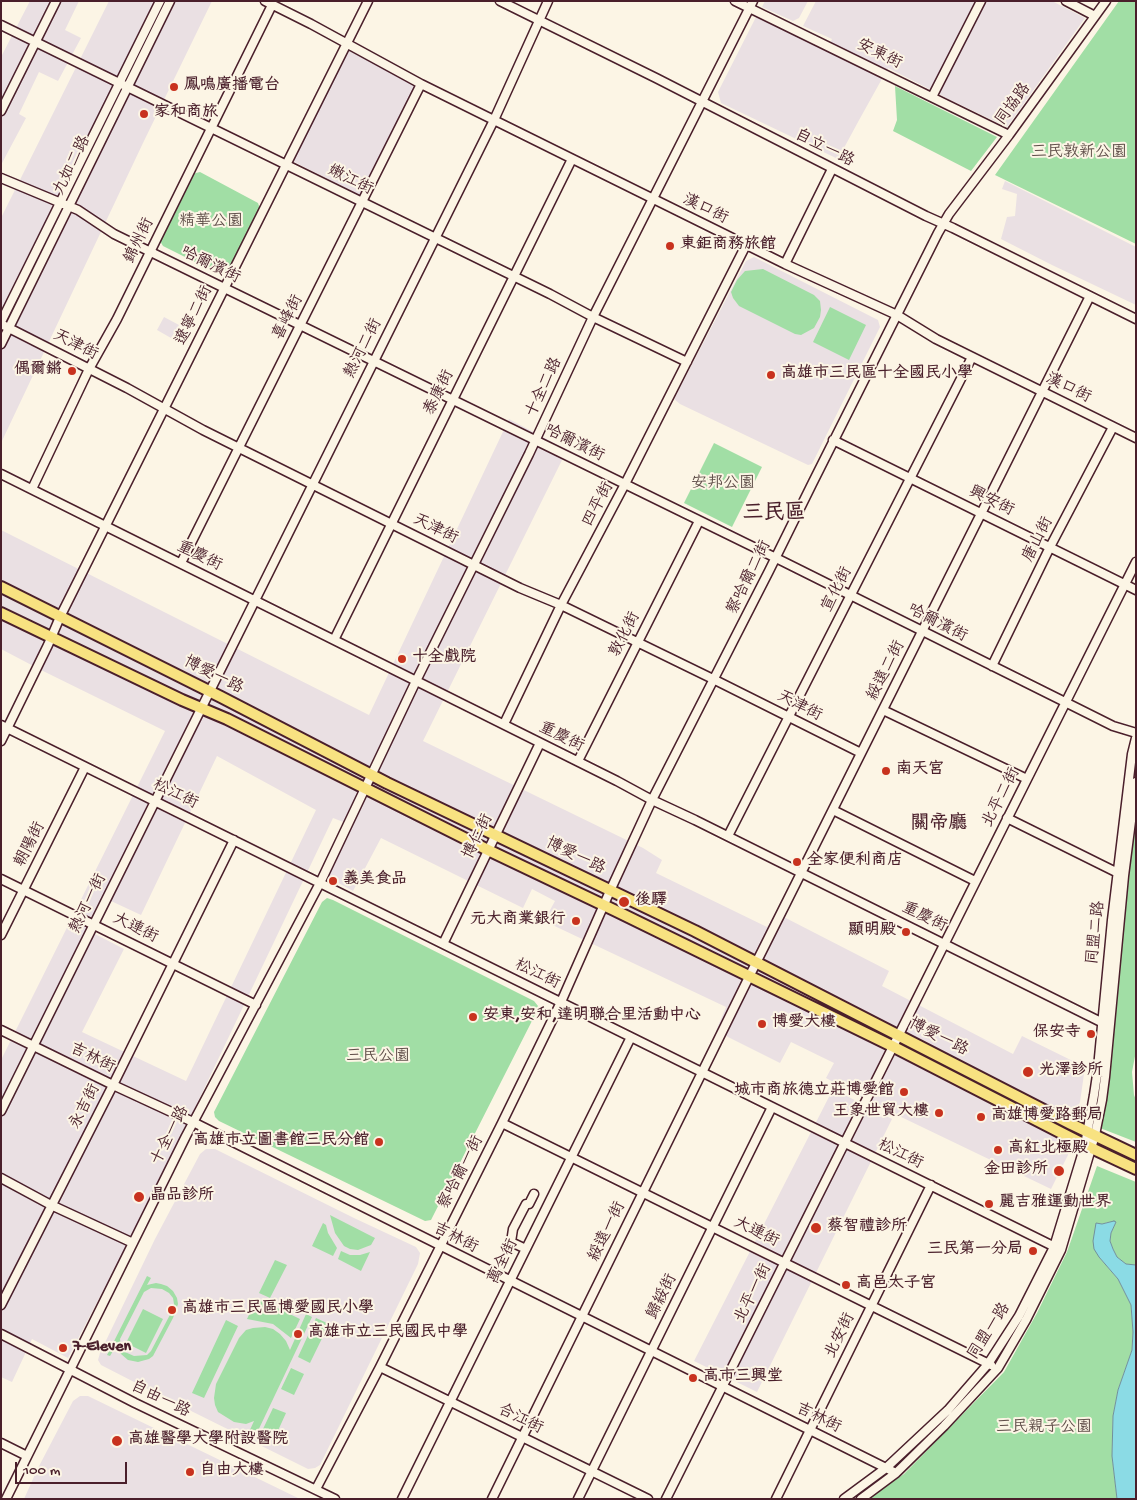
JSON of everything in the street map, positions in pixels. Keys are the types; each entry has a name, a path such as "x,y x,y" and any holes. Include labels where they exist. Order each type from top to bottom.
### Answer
{"main road":[{"name":"博愛一路","path":"1,588 210,691 372,775 756,963 1092,1134 1136,1154"},
{"name":"博愛一路","path":"1,613 366,788 488,850 892,1046 1136,1169"}],"street":[{"path":"1,111 56,1"},
{"name":"九如二路","path":"1,323 160,1"},
{"name":"九如二路","path":"1,344 170,1"},
{"name":"遼寧二街","path":"1,741 4,726 52,638 60,617 368,1"},
{"name":"自立一路","path":"500,1 703,102 832,169 1136,319"},
{"name":"熱河二街","path":"201,708 494,120 548,1"},
{"name":"安東街","path":"735,1 1009,135"},
{"name":"十全二路","path":"366,788 416,681 536,440 593,317 753,1"},
{"path":"932,97 981,1"},
{"path":"1066,1 1095,16"},
{"name":"同協路","path":"943,224 1106,1"},
{"name":"漢口街","path":"269,3 421,84 653,200 785,264 897,315 936,339 1136,438"},
{"name":"錦州街","path":"32,489 90,369 212,128 269,3"},
{"name":"嫩江街","path":"1,25 687,362"},
{"name":"喜峰街","path":"181,564 421,84"},
{"name":"泰康街","path":"334,640 572,159"},
{"path":"785,264 832,169"},
{"name":"哈爾濱街","path":"1,178 78,210 114,234 776,558 1113,726 1136,733"},
{"name":"察哈爾二街","path":"610,891 652,800 715,680 943,224"},
{"name":"四平街","path":"504,724 561,605 625,484 746,245"},
{"name":"綏遠二街","path":"749,977 1090,296"},
{"name":"天津街","path":"1,323 165,408 203,430 520,588 561,605 638,642 861,753"},
{"name":"宣化街","path":"728,836 972,357"},
{"name":"唐山街","path":"992,666 1050,547 1113,426"},
{"name":"興安街","path":"834,440 1136,590"},
{"name":"重慶街","path":"1,474 578,761 652,800 1105,1024"},
{"name":"敦化街","path":"578,761 699,521"},
{"name":"北平二街","path":"892,1046 1136,562"},
{"name":"熱河一街","path":"1,1111 201,708"},
{"path":"883,710 1026,779"},
{"name":"松江街","path":"4,726 1058,1248"},
{"name":"同盟二路","path":"1092,1134 1105,1076 1105,1024 1132,754 1136,738"},
{"name":"博仁街","path":"443,944 540,742"},
{"name":"朝陽街","path":"1,935 86,767"},
{"name":"同盟二路","path":"1120,875 1136,782"},
{"name":"十全一路","path":"6,1499 193,1122 320,883 366,788"},
{"path":"833,810 975,882"},
{"path":"1006,818 1120,875"},
{"name":"永吉街","path":"1,1305 113,1085 234,840"},
{"name":"大連街","path":"1,879 256,1005"},
{"name":"察哈爾一街","path":"316,1489 380,1367 502,1123 561,1002 610,891"},
{"name":"綏遠一街","path":"492,1499 749,977"},
{"name":"吉林街","path":"1,1030 193,1122 896,1473"},
{"name":"萬全街","path":"402,1499 631,1037"},
{"name":"北平一街","path":"666,1499 892,1046"},
{"name":"歸綏街","path":"578,1499 772,1107"},
{"name":"大連街","path":"502,1123 998,1368"},
{"name":"同盟一路","path":"861,1499 896,1473 944,1426 998,1368 1026,1320 1058,1248 1092,1134"},
{"path":"1,1178 133,1243"},
{"name":"北安街","path":"776,1499 931,1185"},
{"path":"526,1249 511,1242 513,1230 526,1204 529,1204 534,1194"},
{"name":"同盟一路","path":"844,1499 886,1468 948,1410 988,1364 1019,1316 1058,1248"},
{"name":"自由一路","path":"1,1334 144,1408 335,1499"},
{"name":"合江街","path":"380,1367 648,1499"},
{"path":"1,1443 27,1456"}],"shaded area":[{"path":"30,1 79,1 65,30 81,38 58,81 39,72 19,114 26,118 1,165 1,57"},
{"path":"109,1 212,1 1,443 1,218"},
{"path":"765,1 808,1 799,18 793,21 762,7"},
{"path":"816,1 1052,1 1085,18 1007,127 888,68 838,159 721,103 718,92 757,15 827,49 832,39 803,26"},
{"path":"349,51 417,84 360,195 292,161"},
{"path":"1005,181 1136,247 1136,305 1001,239 1007,217 1015,216 1017,194 1002,189"},
{"name":"高雄市三民區十全國民小學","path":"754,257 878,320 880,327 812,464 808,465 680,404 674,399 746,261"},
{"path":"164,317 179,325 171,338 157,330"},
{"path":"509,419 567,450 423,741 643,848 662,860 656,873 767,927 776,913 889,971 882,986 1013,1054 1022,1036 1085,1067 1080,1102 1071,1124 1068,1155 1051,1189 872,1103 826,1078 834,1063 791,1042 780,1063 716,1031 726,1007 544,921 555,901 532,889 523,908 381,838 353,891 326,876 351,825 333,818 163,1175 68,1358 32,1339 12,1382 1,1377 1,1060 165,731 1,649 1,530 369,715","holes":["217,756 316,810 186,1081 82,1032 124,949 95,934 111,901 141,915"]},
{"path":"833,1089 892,1119 757,1392 694,1361"},
{"name":"高雄市立三民國民中學","path":"206,1149 215,1149 416,1247 420,1253 418,1264 320,1465 315,1468 308,1469 177,1404 101,1365 98,1360 155,1239 200,1154"},
{"name":"高雄醫學大學附設醫院","path":"80,1396 88,1396 300,1499 24,1499 73,1401"}],"green space":[{"name":"三民敦新公園","path":"1119,1 1136,1 1136,244 995,175"},
{"path":"895,86 997,137 971,171 893,131 897,120"},
{"name":"精華公園","path":"200,172 258,203 260,209 229,271 221,275 163,246 160,241 192,174"},
{"path":"763,269 814,295 820,301 820,317 814,328 801,335 795,334 739,306 731,292 737,280 745,271"},
{"path":"830,307 866,325 849,360 813,342"},
{"name":"安邦公園","path":"714,443 762,467 732,527 684,503"},
{"path":"1136,782 1136,1051 1132,1072 1136,1100 1136,1142 1100,1128"},
{"name":"三民公園","path":"327,898 534,1001 538,1006 431,1220 425,1221 219,1121 215,1117 214,1112 322,902"},
{"name":"三民親子公園","path":"1097,1166 1136,1182 1136,1265 1126,1264 1117,1257 1113,1249 1110,1241 1116,1222 1096,1223 1099,1257 1118,1279 1131,1305 1132,1350 1118,1390 1113,1416 1112,1456 1117,1499 868,1499 904,1474 1004,1372 1037,1313 1067,1252"},
{"path":"330,1215 375,1238 371,1245 358,1250 344,1246 335,1233"},
{"path":"323,1223 326,1225 328,1233 337,1248 333,1256 312,1246"},
{"path":"341,1251 350,1255 370,1252 361,1271 338,1259"},
{"path":"275,1260 287,1265 270,1298 259,1293"},
{"path":"147,1276 151,1278 147,1285 161,1284 173,1291 178,1304 173,1318 153,1356 138,1362 128,1360 116,1346 110,1356 107,1355","holes":["151,1288 162,1289 169,1293 173,1298 174,1304 151,1351 147,1355 134,1356 125,1352 120,1339 144,1292"]},
{"path":"257,1298 300,1319 291,1338 273,1324 247,1319"},
{"path":"143,1309 163,1319 146,1353 126,1343"},
{"path":"306,1314 312,1317 256,1435 249,1432 254,1421 246,1424 234,1422 218,1412 214,1398 216,1384 239,1338 246,1330 265,1327 273,1329 286,1341 290,1350"},
{"path":"316,1318 329,1324 310,1363 298,1357"},
{"path":"226,1320 238,1326 204,1398 192,1393"},
{"path":"291,1368 304,1374 294,1395 281,1389"},
{"path":"273,1408 286,1413 276,1435 263,1429"}],"water":[{"path":"1116,1222 1110,1241 1117,1257 1126,1264 1136,1265 1136,1499 1117,1499 1112,1456 1113,1416 1118,1390 1132,1350 1131,1305 1118,1279 1094,1249 1093,1241 1096,1223 1102,1224"}],"place":[{"name":"鳳鳴廣播電台","path":"174,87"},
{"name":"家和商旅","path":"144,114"},
{"name":"東鉅商務旅館","path":"670,246"},
{"name":"偶爾鏘","path":"72,371"},
{"name":"高雄市三民區十全國民小學","path":"771,375"},
{"name":"十全戲院","path":"402,659"},
{"name":"南天宮","path":"886,771"},
{"name":"全家便利商店","path":"797,862"},
{"name":"義美食品","path":"333,881"},
{"name":"後驛","path":"624,902"},
{"name":"元大商業銀行","path":"576,921"},
{"name":"顯明殿","path":"906,932"},
{"name":"安東,安和,達明聯合里活動中心","path":"473,1017"},
{"name":"博愛大樓","path":"762,1024"},
{"name":"保安寺","path":"1091,1034"},
{"name":"光澤診所","path":"1028,1072"},
{"name":"城市商旅德立莊博愛館","path":"904,1092"},
{"name":"王象世貿大樓","path":"939,1113"},
{"name":"高雄博愛路郵局","path":"981,1117"},
{"name":"高雄市立圖書館三民分館","path":"379,1142"},
{"name":"高紅北極殿","path":"998,1150"},
{"name":"金田診所","path":"1059,1171"},
{"name":"晶品診所","path":"139,1197"},
{"name":"麗吉雅運動世界","path":"989,1204"},
{"name":"蔡智禮診所","path":"816,1228"},
{"name":"三民第一分局","path":"1033,1251"},
{"name":"高邑太子宮","path":"846,1285"},
{"name":"高雄市三民區博愛國民小學","path":"172,1310"},
{"name":"高雄市立三民國民中學","path":"298,1334"},
{"name":"7-Eleven","path":"63,1348"},
{"name":"高市三興堂","path":"693,1378"},
{"name":"高雄醫學大學附設醫院","path":"117,1441"},
{"name":"自由大樓","path":"190,1472"}],"district":[{"name":"三民區","path":"774,515"},
{"name":"關帝廳","path":"939,825"}]}
